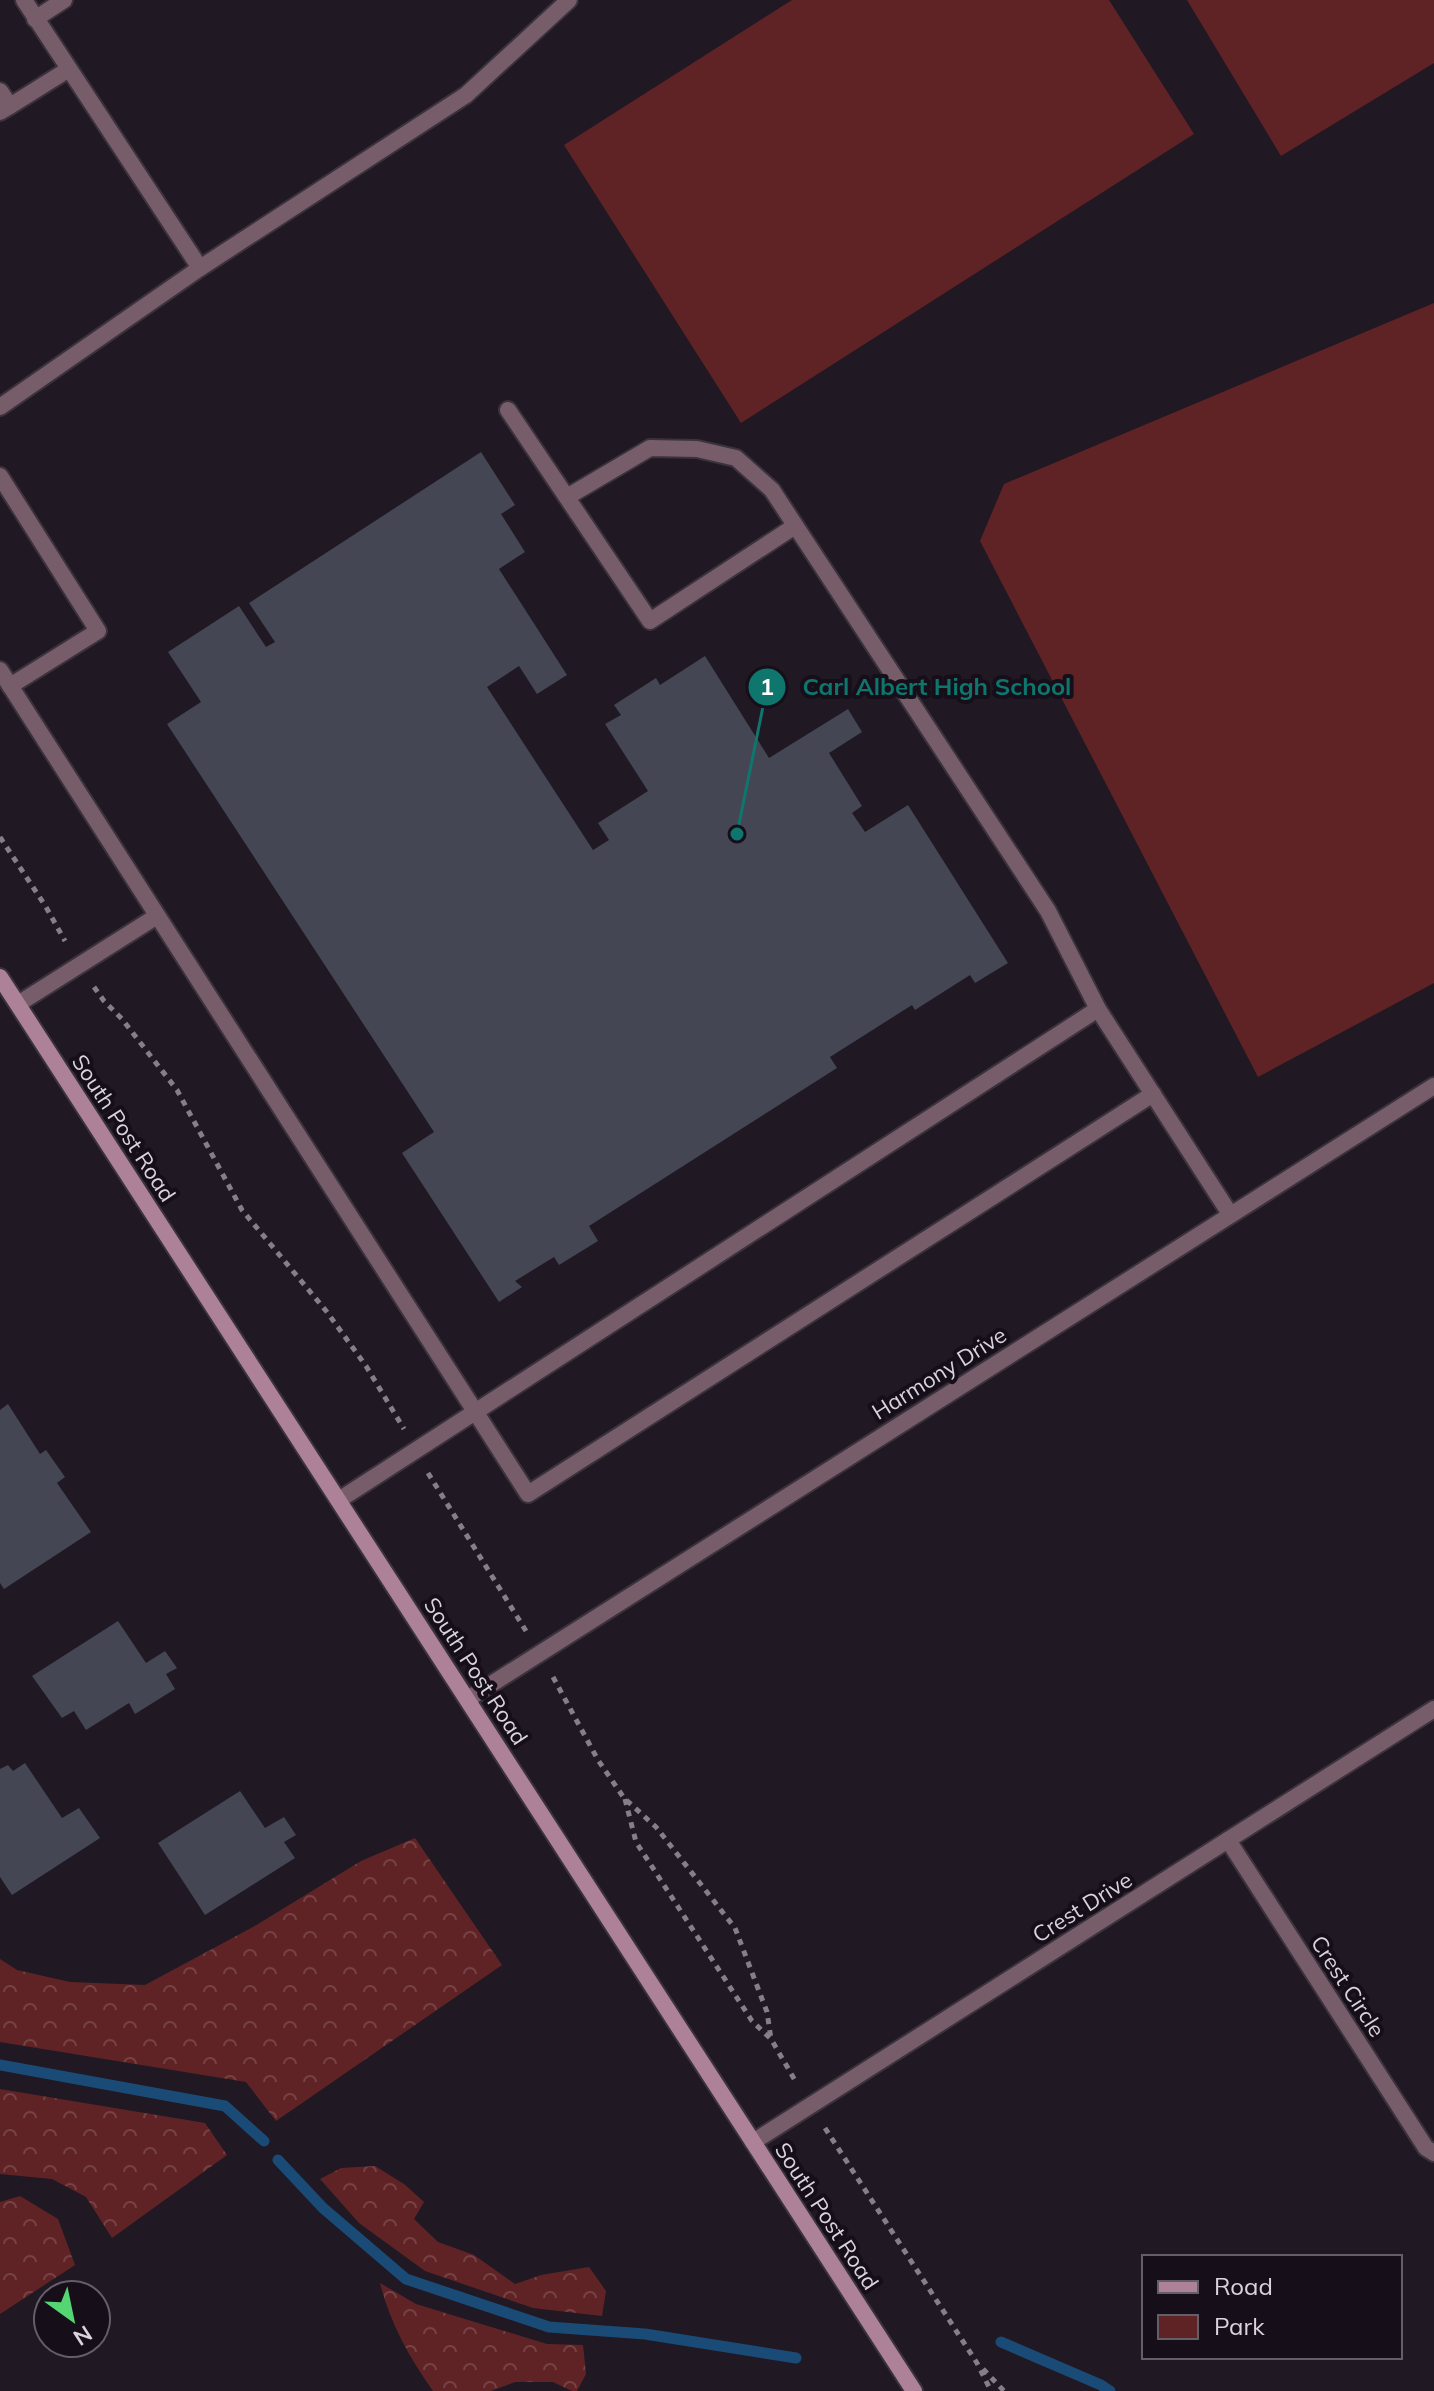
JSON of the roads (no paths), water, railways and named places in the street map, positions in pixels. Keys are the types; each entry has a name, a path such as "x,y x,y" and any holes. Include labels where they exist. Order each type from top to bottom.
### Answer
{"main road":[{"name":"South Post Road","path":"0,977 914,2391"}],"street":[{"path":"24,0 200,268"},
{"path":"35,19 64,0"},
{"path":"0,407 200,268 466,95 569,0"},
{"path":"0,91 5,109 69,69"},
{"path":"508,410 650,621 795,526"},
{"path":"567,497 650,448 697,449 736,458 772,490 1048,911 1098,1009 1230,1214"},
{"path":"0,476 98,631 10,686"},
{"path":"0,670 528,1494 1153,1094"},
{"path":"18,1004 157,916"},
{"path":"339,1500 1098,1009"},
{"name":"Harmony Drive","path":"468,1699 1434,1086"},
{"name":"Crest Drive","path":"753,2142 1434,1709"},
{"name":"Crest Circle","path":"1228,1840 1426,2148 1434,2153"}],"waterway":[{"path":"0,2065 225,2106 264,2141"},
{"path":"278,2160 323,2208 406,2279 549,2327 645,2334 796,2358"},
{"path":"1001,2342 1110,2391"}],"place":[{"name":"Carl Albert High School","path":"737,834"}]}
